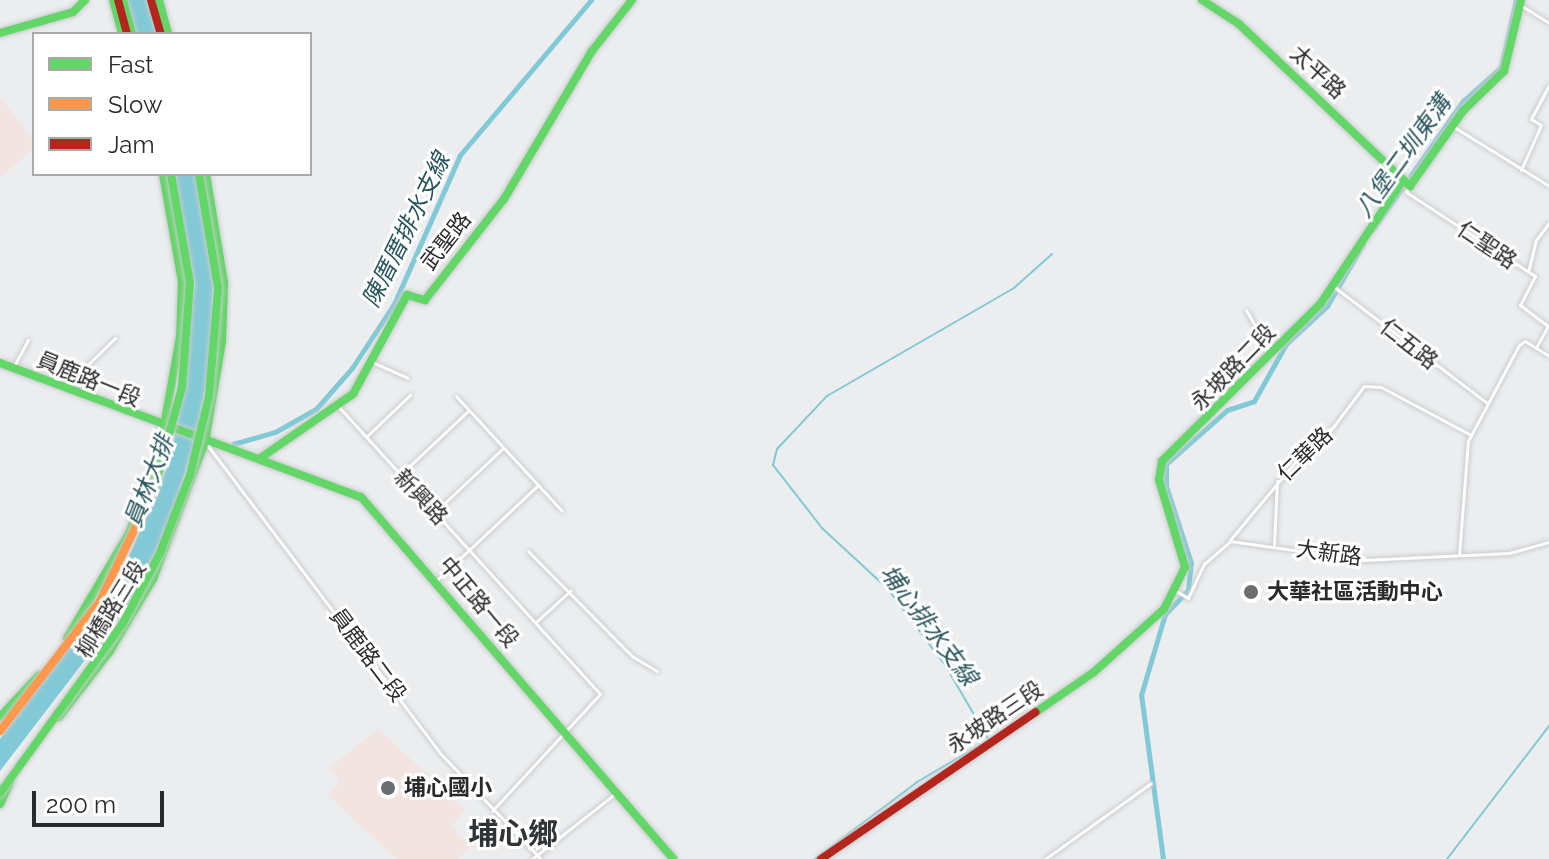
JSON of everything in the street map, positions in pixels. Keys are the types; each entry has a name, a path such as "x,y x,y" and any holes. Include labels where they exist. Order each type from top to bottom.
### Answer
{"main road":[{"path":"0,33 73,12 85,0"},
{"path":"118,0 126,32"},
{"path":"155,0 163,32"},
{"name":"武聖路","path":"259,459 339,407 372,362 407,295 425,300 504,199 592,51 632,0"},
{"name":"太平路","path":"1202,0 1239,24 1406,183"},
{"name":"永坡路二段","path":"1178,592 1184,557 1159,468 1333,286 1406,183 1504,71 1519,2"},
{"name":"柳橋路三段","path":"0,717 54,656 94,597 146,495 165,429 182,282 163,176"},
{"path":"0,731 100,601 136,536 164,463 182,387 190,283 171,176"},
{"path":"0,793 123,623 160,553 190,475 209,396 218,288 199,176"},
{"name":"柳橋路三段","path":"0,804 35,746 110,651 153,579 201,441 222,341 224,283 206,176"},
{"name":"員鹿路一段","path":"0,363 175,432"},
{"name":"中正路一段","path":"175,432 361,497 437,580 673,859"},
{"name":"永坡路三段","path":"821,859 1094,672 1178,592"}],"street":[{"path":"1519,2 1549,23"},
{"path":"1521,170 1541,125 1531,119 1549,85"},
{"path":"1453,126 1549,186"},
{"name":"仁聖路","path":"1406,183 1406,192 1535,276 1520,305 1549,330 1536,348"},
{"path":"1528,272 1536,240 1549,223"},
{"name":"仁五路","path":"1333,286 1486,402"},
{"path":"1246,310 1271,353"},
{"path":"64,389 115,338"},
{"path":"13,368 28,340"},
{"path":"1459,555 1471,435 1519,345 1536,348 1549,356"},
{"path":"372,362 408,378"},
{"name":"仁華路","path":"1230,541 1311,443 1324,439 1364,386 1381,387 1471,435"},
{"path":"365,437 410,395"},
{"path":"456,396 467,412 562,511"},
{"name":"新興路","path":"339,407 600,694 564,731"},
{"path":"401,474 467,412"},
{"name":"員鹿路二段","path":"201,441 440,753 539,857"},
{"path":"435,512 502,449"},
{"path":"1274,545 1277,481"},
{"path":"437,580 537,486"},
{"path":"1178,592 1188,598 1204,564 1230,541"},
{"name":"大新路","path":"1230,541 1363,560 1509,553 1549,542"},
{"path":"528,551 571,590 632,656 657,671"},
{"path":"536,622 571,590"},
{"path":"492,811 564,731"},
{"path":"1045,859 1151,783"},
{"path":"532,859 539,857 616,793"}],"shaded area":[{"path":"0,97 32,138 32,150 0,178"},
{"name":"埔心國小","path":"379,729 465,810 451,826 470,846 458,859 396,859 328,795 340,781 328,768"}],"water":[{"path":"125,0 148,0 156,32 134,32"},
{"path":"173,176 196,176 213,286 209,368 195,441 168,527 131,600 0,771 0,739 121,575 172,456 195,285"}],"waterway":[{"name":"陳厝厝排水支線","path":"233,444 275,432 316,409 352,368 394,304 460,155 591,0"},
{"name":"八堡二圳東溝","path":"1373,229 1463,101 1501,67 1516,0"},
{"path":"1163,859 1141,695 1165,614 1188,590 1191,563 1166,486 1166,464 1227,410 1254,401 1286,344 1327,306 1363,244"},
{"name":"埔心排水支線","path":"815,859 917,782 989,740 945,665 888,589 822,528 773,465 777,449 827,396 1014,288 1052,254"},
{"path":"1447,859 1549,726"}],"traffic: fast":[{"path":"0,33 73,12 85,0"},
{"path":"113,0 121,32"},
{"path":"123,0 131,32"},
{"path":"159,0 167,32"},
{"path":"259,459 353,394 407,295 425,300 504,199 592,51 632,0"},
{"path":"1202,0 1239,24 1410,186 1463,111 1504,71 1521,0"},
{"path":"67,638 129,533 158,460 180,337 182,282 163,176"},
{"path":"154,489 182,387 190,283 171,176"},
{"path":"0,793 123,623 160,553 190,475 209,396 218,288 199,176"},
{"path":"59,717 110,651 153,579 205,442 222,341 224,283 206,176"},
{"path":"1036,712 1094,672 1164,609 1185,567 1159,480 1162,461 1321,303 1403,180"},
{"path":"0,363 361,497 673,859"},
{"path":"0,717 39,675"},
{"path":"0,804 10,783"}],"traffic: jam":[{"path":"118,0 126,32"},
{"path":"151,0 160,32"},
{"path":"821,859 1036,712"}],"traffic: slow":[{"path":"0,731 100,601 154,489"}],"place":[{"name":"大華社區活動中心","path":"1251,592"},
{"name":"埔心國小","path":"388,788"}],"district":[{"name":"埔心鄉","path":"513,834"}],"water label":[{"name":"員林大排","path":"149,481"}]}
